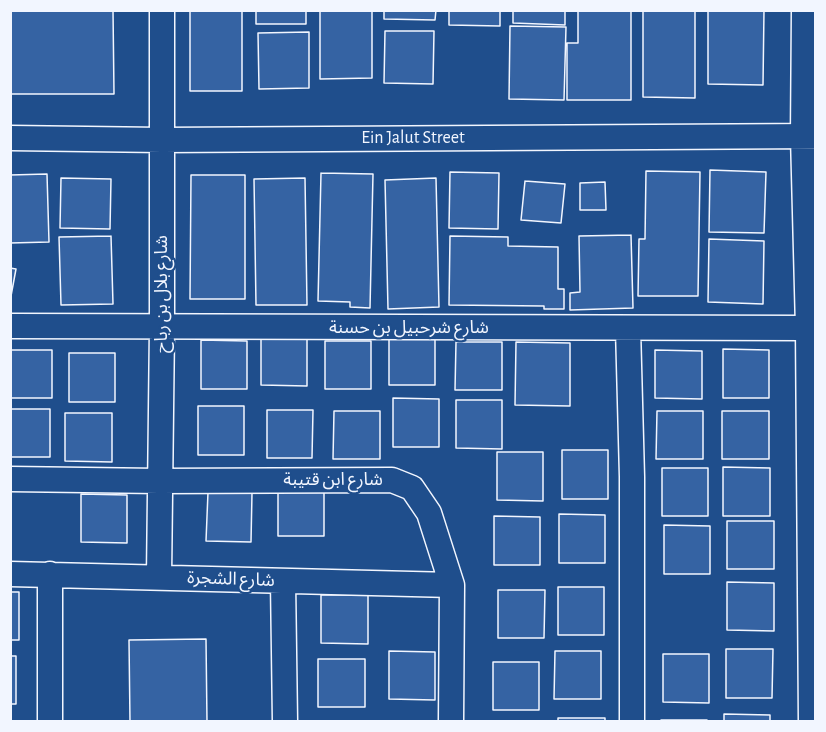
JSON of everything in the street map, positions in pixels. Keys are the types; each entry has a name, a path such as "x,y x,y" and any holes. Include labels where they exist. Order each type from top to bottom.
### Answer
{"street":[{"name":"شارع بلال بن رباح","path":"159,577 162,10"},
{"path":"804,10 809,136 811,722"},
{"name":"Ein Jalut Street","path":"10,138 162,140 809,136"},
{"name":"شارع شرحبيل بن حسنة","path":"10,326 808,328"},
{"path":"628,328 632,477 632,722"},
{"name":"شارع ابن قتيبة","path":"10,479 392,480 412,488 429,513 452,585 451,722"},
{"name":"شارع الشجرة","path":"10,574 452,585"},
{"path":"50,574 50,722"},
{"path":"283,581 285,722"}],"building":[{"path":"10,10 113,10 114,94 10,94"},
{"path":"190,10 242,10 242,91 190,91"},
{"path":"256,10 306,10 306,24 256,24"},
{"path":"320,10 372,10 372,78 320,79"},
{"path":"384,10 436,10 435,20 384,19"},
{"path":"449,10 500,10 500,26 449,25"},
{"path":"513,10 565,10 565,25 513,23"},
{"path":"578,10 631,10 631,100 567,100 567,43 578,43"},
{"path":"643,10 695,10 695,98 643,97"},
{"path":"708,10 764,10 763,85 708,84"},
{"path":"510,26 566,27 564,100 509,99"},
{"path":"385,31 434,31 433,84 384,83"},
{"path":"309,32 309,88 259,89 258,33"},
{"path":"710,170 766,172 764,233 709,232"},
{"path":"646,171 700,172 698,296 638,296 639,239 645,239"},
{"path":"450,172 499,173 498,229 449,228"},
{"path":"321,173 373,174 370,308 350,307 350,302 318,301"},
{"path":"47,174 49,242 10,243 10,175"},
{"path":"191,175 245,175 245,299 190,299"},
{"path":"61,178 111,179 110,229 60,228"},
{"path":"305,178 307,305 256,305 254,179"},
{"path":"436,178 439,307 388,309 385,180"},
{"path":"525,181 565,184 561,223 521,220"},
{"path":"605,182 606,210 580,210 580,183"},
{"path":"631,235 633,308 570,310 570,293 580,292 579,236"},
{"path":"111,236 113,304 61,305 59,237"},
{"path":"450,236 508,237 508,246 558,247 558,289 564,289 564,309 544,309 544,306 449,305"},
{"path":"709,239 764,241 763,304 708,302"},
{"path":"10,268 16,269 11,296 10,296"},
{"path":"261,337 307,337 307,386 261,385"},
{"path":"389,337 435,337 435,385 389,385"},
{"path":"201,340 247,341 247,389 201,389"},
{"path":"325,341 371,341 371,389 325,389"},
{"path":"456,342 502,342 502,390 455,390"},
{"path":"516,342 570,343 570,406 515,405"},
{"path":"723,349 769,350 769,398 723,398"},
{"path":"10,350 52,350 52,398 10,398"},
{"path":"655,350 702,351 702,399 655,398"},
{"path":"69,353 115,353 115,402 69,402"},
{"path":"393,398 439,399 439,447 393,447"},
{"path":"456,400 502,400 502,449 456,448"},
{"path":"198,406 244,406 244,455 198,455"},
{"path":"10,409 50,409 50,457 10,457"},
{"path":"267,410 313,410 312,458 267,458"},
{"path":"334,411 380,411 380,459 333,459"},
{"path":"657,411 703,411 703,459 656,459"},
{"path":"722,411 769,411 769,459 722,459"},
{"path":"65,413 112,413 112,462 65,461"},
{"path":"562,450 608,450 608,499 562,499"},
{"path":"497,452 543,452 543,501 497,500"},
{"path":"723,467 770,468 770,516 723,516"},
{"path":"662,468 708,468 708,516 662,516"},
{"path":"278,488 324,488 324,536 278,536"},
{"path":"208,492 252,493 251,542 206,541"},
{"path":"81,494 127,495 127,543 81,542"},
{"path":"559,514 605,515 605,563 559,563"},
{"path":"494,516 540,517 540,565 494,565"},
{"path":"727,521 774,521 774,569 727,569"},
{"path":"664,525 710,526 710,574 664,574"},
{"path":"727,582 774,583 774,631 727,630"},
{"path":"558,587 604,587 604,635 558,635"},
{"path":"498,590 545,590 544,638 498,638"},
{"path":"10,592 19,592 19,640 10,640"},
{"path":"321,595 368,595 368,644 321,643"},
{"path":"206,639 207,722 130,722 129,640"},
{"path":"726,649 773,649 772,698 726,698"},
{"path":"389,651 435,652 435,700 389,699"},
{"path":"555,651 601,651 601,699 554,699"},
{"path":"663,654 709,654 709,703 663,702"},
{"path":"10,656 16,656 16,704 10,704"},
{"path":"318,659 365,659 365,707 318,707"},
{"path":"493,662 539,662 539,710 493,710"},
{"path":"724,714 770,715 770,722 724,722"},
{"path":"558,718 605,718 605,722 558,722"},
{"path":"661,720 707,720 707,722 661,722"}]}
